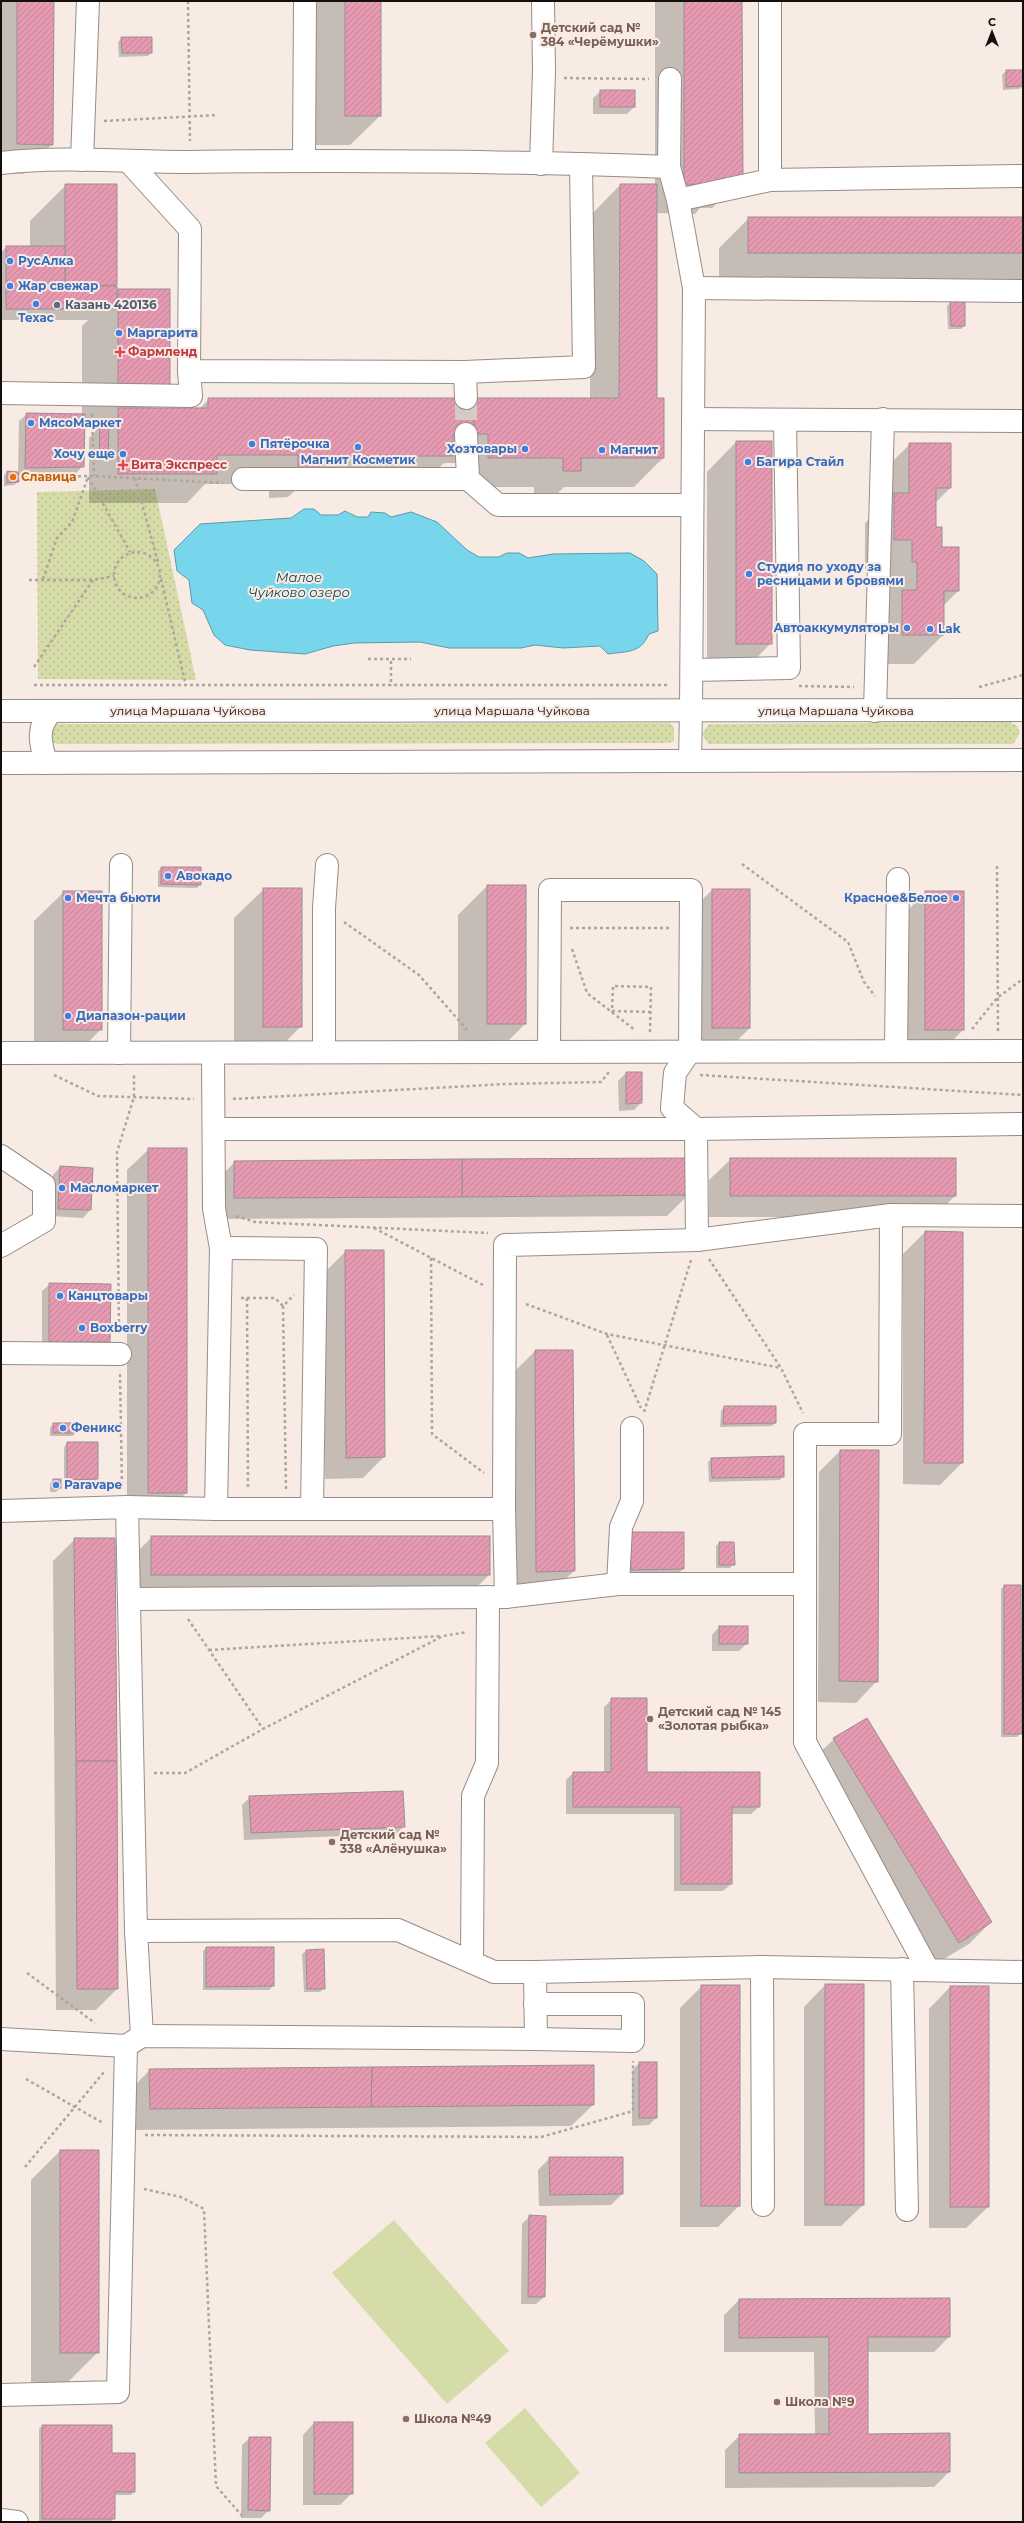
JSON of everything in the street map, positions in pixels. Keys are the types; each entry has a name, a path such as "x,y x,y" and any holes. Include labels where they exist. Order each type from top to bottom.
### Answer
{"main road":[{"path":"82,160 88,1"},
{"path":"304,160 305,1"},
{"path":"541,164 544,78 543,1"},
{"path":"770,1 770,180"},
{"path":"670,79 669,168 678,200 694,288 690,761"},
{"path":"1,163 82,160 190,162 304,160 581,164 669,168"},
{"path":"1,393 191,396 189,371 190,229 129,162"},
{"path":"189,371 465,372 584,367 581,164"},
{"path":"678,200 770,180 1023,176"},
{"path":"694,288 1023,291"},
{"path":"465,372 466,398"},
{"path":"693,419 1023,421"},
{"path":"875,711 883,419"},
{"path":"691,677 789,668 785,420"},
{"path":"466,434 468,479"},
{"path":"243,479 468,479 498,505 692,505"},
{"name":"улица Маршала Чуйкова","path":"1,711 1023,710"},
{"path":"46,763 40,741 40,731 43,722 52,711"},
{"path":"1,763 1023,760"},
{"path":"121,865 127,1053"},
{"path":"324,1052 324,908 327,865"},
{"path":"896,1051 898,879"},
{"path":"549,1051 557,928 550,890 691,890 690,1051 675,1073 672,1108 696,1129 697,1240"},
{"path":"1,1053 486,1052 549,1051 656,1046 690,1051 1023,1051"},
{"path":"213,1053 214,1209 221,1248 216,1509"},
{"path":"214,1129 696,1129 1023,1124"},
{"path":"1,1156 44,1184 44,1221 1,1246"},
{"path":"891,1215 890,1434 805,1434 805,1742 928,1970"},
{"path":"472,1962 473,1796 487,1763 488,1627 497,1597 504,1499 505,1245 697,1240 891,1215 1023,1216"},
{"path":"221,1248 316,1249 312,1509"},
{"path":"1,1353 120,1354"},
{"path":"618,1584 621,1527 632,1501 632,1428"},
{"path":"1,1511 127,1507 312,1509 504,1499"},
{"path":"1,2395 118,2392 124,2135 134,2041 136,1931 127,1507"},
{"path":"130,1599 497,1597 618,1584 804,1584"},
{"path":"136,1931 398,1930 494,1972 762,1966 1023,1972"},
{"path":"762,1966 763,2205"},
{"path":"902,1969 907,2210"},
{"path":"535,1972 536,2039"},
{"path":"1,2039 134,2041 536,2039 633,2041 633,2004 535,2004"},
{"path":"1,2520 17,2522"}],"path":[{"path":"188,1 190,162"},
{"path":"544,78 670,79"},
{"path":"83,122 218,115"},
{"path":"91,394 94,476"},
{"path":"24,477 94,476 218,484 243,479"},
{"path":"88,477 130,552"},
{"path":"43,579 57,538 72,522 88,477"},
{"path":"135,478 159,566 160,576 186,686"},
{"path":"159,566 147,553 130,552 118,562 114,576 120,591 135,598 150,594 156,589 160,576"},
{"path":"29,580 93,580 114,576"},
{"path":"34,667 93,580"},
{"path":"368,659 391,661 410,659"},
{"path":"391,661 391,686"},
{"path":"973,688 981,688 1023,674"},
{"path":"34,685 391,686 691,677"},
{"path":"791,686 875,687"},
{"path":"742,864 848,942 864,982 897,1022"},
{"path":"997,866 998,1051"},
{"path":"324,908 419,975 486,1052"},
{"path":"656,1046 587,993 557,928 691,928"},
{"path":"953,1051 997,998 1023,979"},
{"path":"612,1011 613,986 651,987 651,1012 656,1046"},
{"path":"612,1011 651,1012"},
{"path":"127,1053 134,1097 117,1152 122,1495 127,1507"},
{"path":"48,1072 98,1096 214,1099 506,1084 601,1082 610,1070"},
{"path":"675,1073 1023,1096"},
{"path":"214,1209 255,1222 489,1233 505,1245"},
{"path":"374,1228 505,1296 607,1334 781,1368"},
{"path":"607,1334 644,1414 697,1240"},
{"path":"697,1240 781,1368 803,1411 805,1434"},
{"path":"431,1258 432,1434 504,1499"},
{"path":"283,1306 315,1273"},
{"path":"220,1298 275,1298 283,1306 286,1509"},
{"path":"247,1298 248,1509"},
{"path":"185,1615 263,1729"},
{"path":"209,1650 443,1636 488,1627"},
{"path":"133,1774 185,1773 263,1729 443,1636"},
{"path":"26,2079 124,2135 541,2137 633,2111 633,2041"},
{"path":"123,2184 180,2197 204,2209 216,2486 244,2518"}],"green space":[{"path":"155,489 196,680 38,679 37,492"},
{"path":"1010,722 1017,726 1020,733 1013,744 708,744 702,734 709,724"},
{"path":"669,723 674,727 674,741 669,743 57,744 53,742 51,728 57,724"},
{"path":"394,2220 509,2351 447,2404 332,2273"},
{"path":"525,2408 580,2473 541,2507 485,2443"}],"water":[{"name":"Малое Чуйково озеро","path":"304,509 314,509 321,515 338,515 345,511 357,517 368,517 371,512 385,513 391,517 411,512 437,522 467,550 479,557 499,557 507,553 519,553 528,558 553,554 630,553 644,561 657,574 658,631 649,634 637,648 627,652 608,654 600,646 563,648 535,645 521,648 449,648 420,642 354,643 333,646 305,654 250,650 225,645 214,635 203,610 192,603 189,580 177,571 174,550 200,524 291,518"}],"building":[{"path":"17,1 54,1 53,145 17,144"},
{"path":"345,1 381,1 381,116 345,116"},
{"path":"684,1 742,1 743,179 725,185 684,184"},
{"path":"121,37 152,37 152,53 122,53"},
{"path":"1006,70 1023,70 1023,86 1006,87"},
{"path":"600,90 635,90 635,107 600,107"},
{"path":"65,184 117,184 117,285 65,286"},
{"path":"620,184 657,184 657,398 664,398 664,458 581,458 581,471 563,471 563,458 488,458 488,434 474,434 474,398 619,398"},
{"path":"748,217 1023,217 1023,253 748,253"},
{"path":"6,246 65,246 65,286 117,286 117,309 6,309"},
{"path":"118,289 170,289 170,390 118,390"},
{"path":"950,301 965,301 965,326 951,326"},
{"path":"208,398 474,398 474,434 453,434 453,456 319,456 319,468 298,469 298,455 217,455 217,474 118,474 118,408 208,408"},
{"path":"26,413 85,414 84,467 25,468"},
{"path":"100,425 109,425 108,458 99,458"},
{"path":"736,441 772,441 772,644 736,644"},
{"path":"909,443 951,443 951,488 936,488 936,527 942,527 942,547 959,547 959,591 944,591 944,635 902,635 902,590 917,590 917,562 912,562 912,540 894,540 894,493 909,493"},
{"name":"Славица","path":"7,471 18,472 19,482 7,483"},
{"path":"161,867 201,867 201,885 161,884"},
{"path":"487,885 526,885 526,1024 487,1024"},
{"path":"263,888 302,888 302,1027 263,1027"},
{"path":"712,889 750,889 750,1028 712,1028"},
{"path":"63,891 102,891 102,1030 63,1030"},
{"path":"925,891 964,891 964,1030 925,1030"},
{"path":"626,1072 642,1072 642,1103 626,1104"},
{"path":"148,1148 187,1148 187,1493 148,1493"},
{"path":"689,1158 689,1195 462,1197 462,1159"},
{"path":"730,1158 956,1158 956,1196 730,1196"},
{"path":"462,1159 462,1197 234,1198 234,1161"},
{"path":"60,1166 93,1168 91,1210 58,1209"},
{"path":"925,1231 963,1232 963,1463 924,1463"},
{"path":"345,1250 384,1250 385,1457 346,1458"},
{"path":"49,1283 111,1284 110,1342 49,1342"},
{"path":"535,1350 573,1350 575,1571 536,1572"},
{"path":"724,1406 776,1406 776,1423 723,1424"},
{"path":"53,1423 77,1423 77,1433 53,1433"},
{"path":"67,1442 98,1442 98,1479 67,1480"},
{"path":"840,1450 879,1450 878,1682 839,1681"},
{"path":"784,1456 784,1477 712,1478 711,1458"},
{"path":"53,1479 61,1479 61,1488 53,1488"},
{"path":"630,1532 684,1532 684,1569 631,1570"},
{"path":"151,1536 490,1536 490,1575 151,1575"},
{"path":"74,1538 115,1538 117,1761 76,1761"},
{"path":"719,1542 734,1542 735,1565 719,1565"},
{"path":"1004,1585 1021,1585 1022,1734 1004,1734"},
{"path":"719,1626 748,1626 748,1644 719,1644"},
{"path":"611,1698 647,1698 647,1772 760,1772 760,1807 732,1807 732,1884 681,1884 681,1807 573,1807 573,1772 611,1772"},
{"path":"867,1718 992,1922 959,1943 833,1738"},
{"path":"76,1761 117,1761 118,1989 77,1989"},
{"path":"403,1791 405,1827 251,1833 249,1796"},
{"path":"206,1947 274,1947 274,1986 206,1987"},
{"path":"324,1949 325,1989 307,1989 306,1950"},
{"path":"825,1984 864,1984 864,2205 825,2205"},
{"path":"701,1985 740,1985 740,2206 701,2206"},
{"path":"950,1986 989,1986 989,2207 950,2207"},
{"path":"639,2062 657,2062 657,2118 639,2118"},
{"path":"594,2065 594,2105 371,2107 372,2067"},
{"path":"372,2067 371,2107 150,2109 149,2069"},
{"path":"60,2150 99,2150 99,2353 60,2353"},
{"path":"549,2157 623,2157 623,2194 550,2195"},
{"path":"529,2215 546,2216 545,2297 528,2297"},
{"path":"950,2298 950,2337 868,2337 868,2434 950,2433 950,2472 739,2473 739,2434 829,2434 829,2337 739,2338 739,2299"},
{"path":"314,2422 353,2422 353,2494 314,2494"},
{"path":"42,2425 112,2425 112,2453 135,2453 135,2492 115,2492 115,2519 42,2519"},
{"path":"249,2437 271,2437 270,2511 248,2510"}],"tunnel":[{"path":"466,398 466,434"}],"place":[{"name":"Детский сад № 384 «Черёмушки»","path":"533,35"},
{"name":"РусАлка","path":"10,261"},
{"name":"Жар свежар","path":"10,286"},
{"name":"Техас","path":"36,304"},
{"name":"Казань 420136","path":"57,305"},
{"name":"Маргарита","path":"119,333"},
{"name":"Фармленд","path":"120,352"},
{"name":"МясоМаркет","path":"31,423"},
{"name":"Пятёрочка","path":"252,444"},
{"name":"Магнит Косметик","path":"358,447"},
{"name":"Хозтовары","path":"525,449"},
{"name":"Магнит","path":"602,450"},
{"name":"Хочу еще","path":"123,454"},
{"name":"Багира Стайл","path":"748,462"},
{"name":"Вита Экспресс","path":"123,465"},
{"name":"Славица","path":"13,477"},
{"name":"Студия по уходу за ресницами и бровями","path":"749,574"},
{"name":"Автоаккумуляторы","path":"907,628"},
{"name":"Lak","path":"930,629"},
{"name":"Авокадо","path":"168,876"},
{"name":"Мечта бьюти","path":"68,898"},
{"name":"Красное&Белое","path":"956,898"},
{"name":"Диапазон-рации","path":"68,1016"},
{"name":"Масломаркет","path":"62,1188"},
{"name":"Канцтовары","path":"60,1296"},
{"name":"Boxberry","path":"82,1328"},
{"name":"Феникс","path":"63,1428"},
{"name":"Paravape","path":"56,1485"},
{"name":"Детский сад № 145 «Золотая рыбка»","path":"650,1719"},
{"name":"Детский сад № 338 «Алёнушка»","path":"332,1842"},
{"name":"Школа №9","path":"777,2402"},
{"name":"Школа №49","path":"406,2419"}]}
